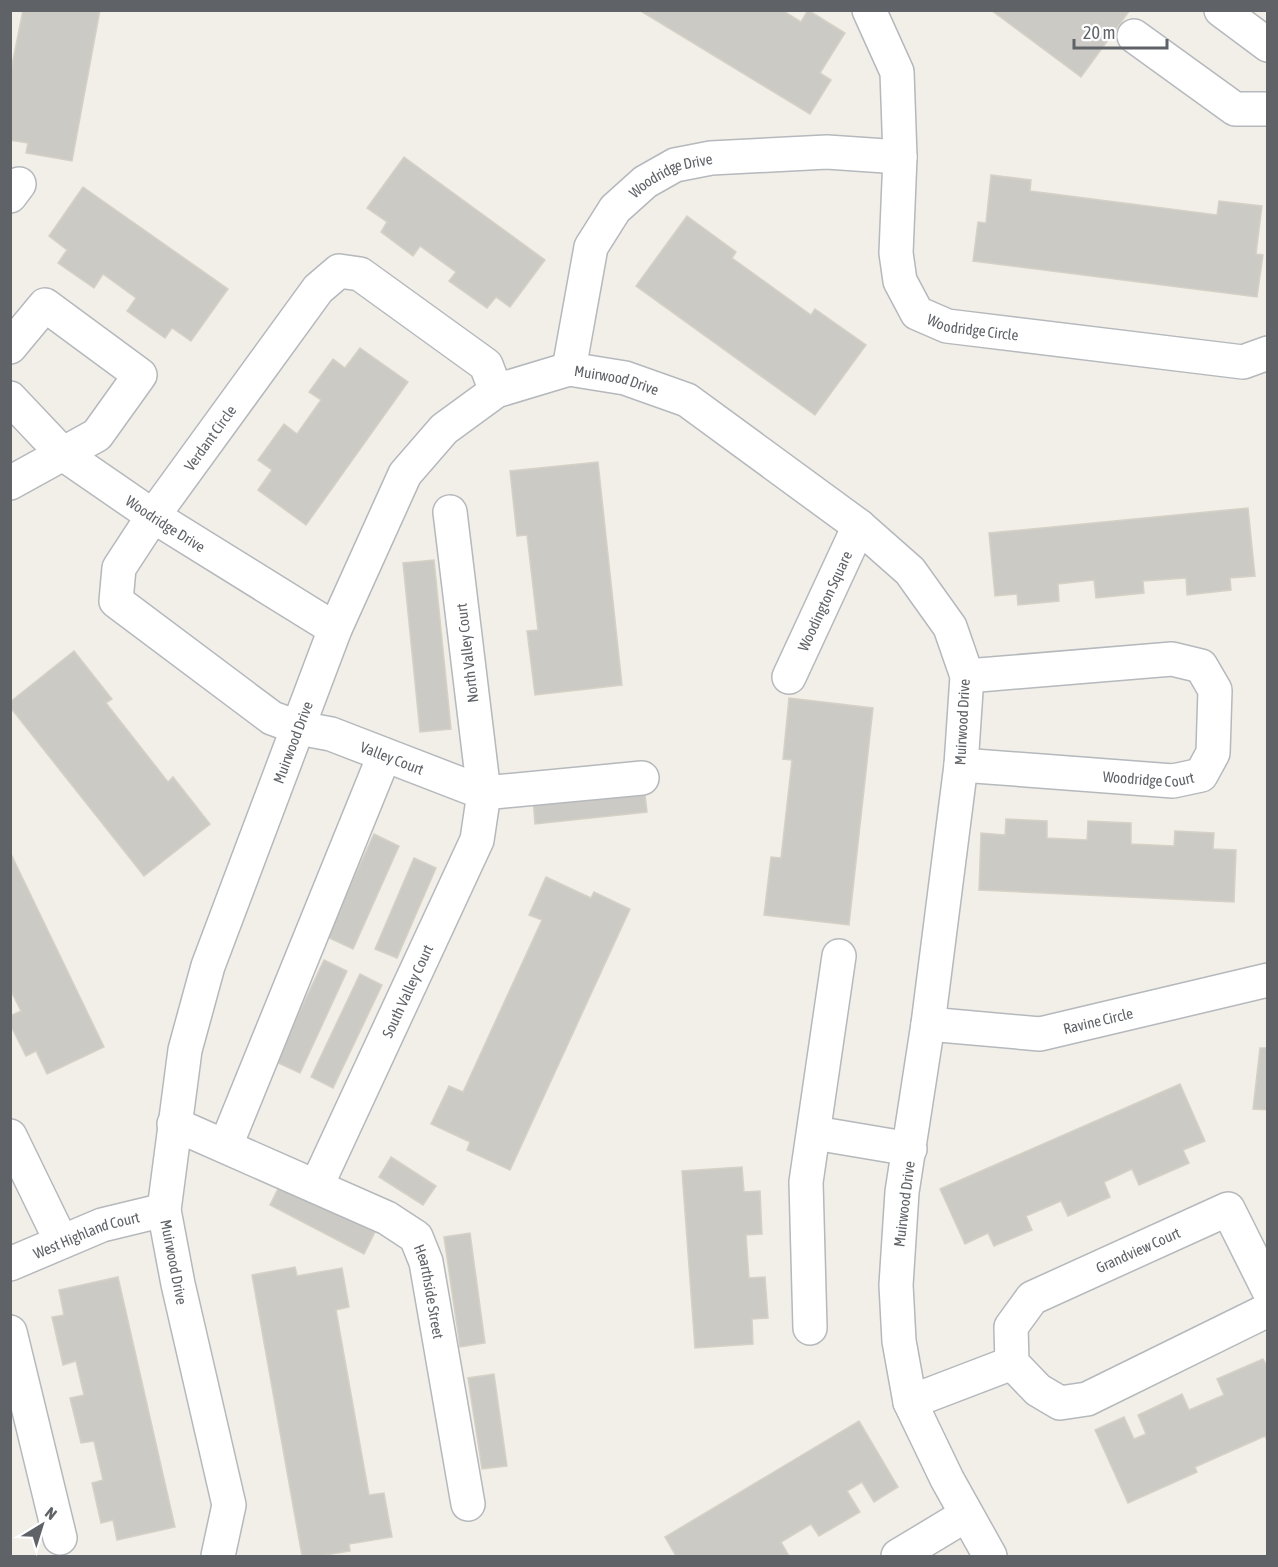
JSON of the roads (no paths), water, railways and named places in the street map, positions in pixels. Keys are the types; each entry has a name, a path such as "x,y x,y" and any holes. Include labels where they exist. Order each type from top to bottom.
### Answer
{"street":[{"name":"Woodridge Circle","path":"869,10 897,72 900,157 896,254 900,281 917,313 947,326 1243,362 1268,353"},
{"path":"1221,10 1268,45"},
{"path":"1134,36 1235,108 1268,109"},
{"name":"Woodridge Drive","path":"569,369 591,247 615,209 645,182 675,165 711,158 827,152 900,157"},
{"name":"Verdant Circle","path":"299,728 273,718 116,602 119,568 153,516 318,290 339,271 360,274 486,365 496,391"},
{"path":"10,347 45,305 140,375 97,435 10,483"},
{"name":"Muirwood Drive","path":"219,1557 229,1505 177,1284 165,1210 185,1050 208,966 335,629 405,474 444,429 496,391 569,369 625,378 687,400 859,526 910,571 950,627 967,676 961,765 928,1024 903,1192 896,1285 899,1341 910,1402 966,1515 990,1557"},
{"name":"Woodridge Drive","path":"10,398 63,454 153,516 335,629"},
{"name":"North Valley Court","path":"450,512 484,793"},
{"name":"Woodington Square","path":"789,677 859,526"},
{"name":"Woodridge Court","path":"961,765 1173,781 1201,775 1213,753 1215,690 1201,666 1172,659 967,676"},
{"name":"Valley Court","path":"299,728 331,734 484,793"},
{"path":"226,1145 384,756"},
{"path":"484,793 642,778"},
{"name":"South Valley Court","path":"317,1185 477,840 484,793"},
{"path":"810,1328 806,1182 815,1133 839,956"},
{"name":"Ravine Circle","path":"928,1024 1040,1034 1268,980"},
{"name":"Hearthside Street","path":"174,1124 317,1185 387,1218 416,1237 426,1262 468,1504"},
{"path":"815,1133 910,1149"},
{"path":"10,1136 62,1240"},
{"name":"Grandview Court","path":"1012,1363 1011,1327 1032,1298 1228,1209 1268,1289"},
{"name":"West Highland Court","path":"10,1264 62,1240 102,1225 165,1210"},
{"path":"910,1402 1012,1363 1038,1390 1060,1402 1087,1399 1268,1310"},
{"path":"10,1332 60,1538"},
{"path":"898,1557 966,1515"}]}
